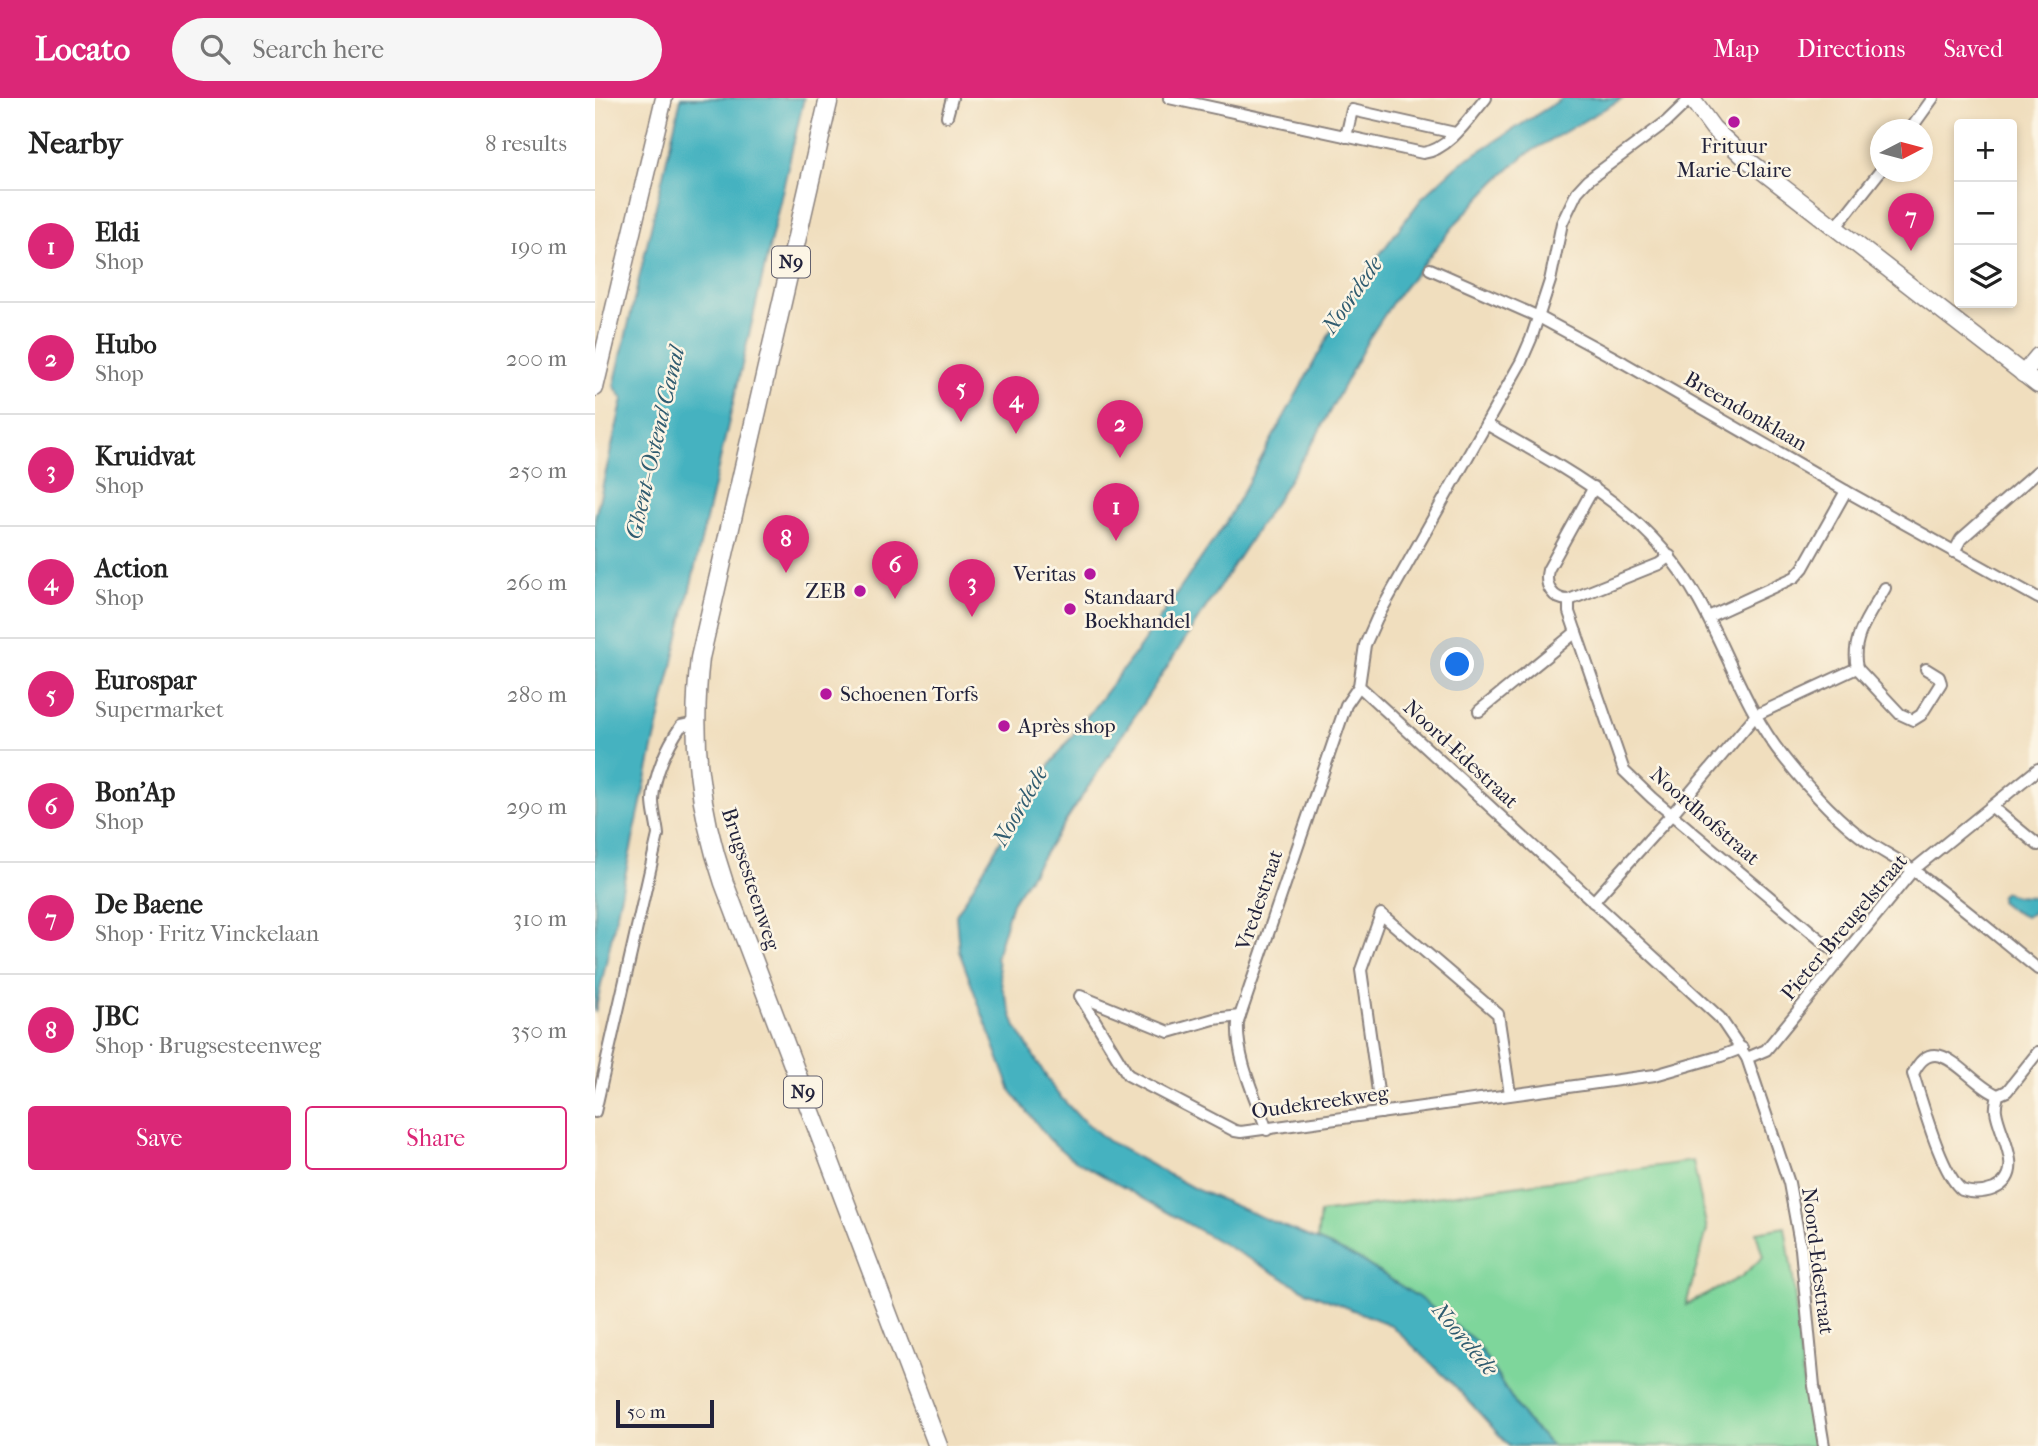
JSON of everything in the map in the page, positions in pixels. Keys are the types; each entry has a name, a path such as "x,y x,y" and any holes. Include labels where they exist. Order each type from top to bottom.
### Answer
{"main road":[{"name":"Brugsesteenweg","path":"829,98 702,644 696,692 695,752 703,805 718,865 937,1446"}],"street":[{"path":"595,388 664,98"},
{"path":"947,116 951,98"},
{"path":"1169,98 1423,153 1443,145 1486,98"},
{"path":"1359,686 1365,645 1377,618 1521,362 1550,281 1562,223 1577,192 1588,180 1666,122 1691,98 1705,119 1727,143 2038,385"},
{"path":"1918,119 1933,98"},
{"path":"1346,137 1352,110 1455,133"},
{"path":"1836,227 1872,182"},
{"name":"Breendonklaan","path":"1430,269 1539,317 2038,598"},
{"path":"2023,374 2038,356"},
{"path":"1486,424 1594,487 1632,516 1680,568 1708,617 1764,731 1786,760 1824,802 1867,841 1913,870 2038,969"},
{"path":"1954,551 1961,539 2038,471"},
{"path":"1594,487 1546,575 1549,589 1554,595 1569,600 1658,565 1670,556"},
{"path":"1708,617 1795,577 1803,568 1846,491"},
{"path":"1885,587 1855,642 1857,668 1900,714 1913,720 1921,715 1941,683 1939,677 1926,669"},
{"name":"Noordhofstraat","path":"1569,600 1569,612 1624,771 1841,957"},
{"path":"1479,711 1576,632"},
{"path":"1593,902 1756,715 1857,668"},
{"name":"Noord-Edestraat","path":"1359,686 1720,1018 1744,1053 1777,1144 1796,1214 1814,1386 1824,1446"},
{"name":"Vredestraat","path":"1267,1130 1240,1052 1240,1016 1346,705 1359,686"},
{"path":"595,1112 658,835 653,807 655,790 666,750 673,738 681,726 695,723"},
{"name":"Pieter Breugelstraat","path":"1744,1053 1766,1050 1913,870 2038,769"},
{"path":"1992,807 2038,845"},
{"path":"1381,1113 1361,970 1381,914 1498,1014 1510,1094"},
{"name":"Oudekreekweg","path":"1240,1016 1214,1019 1169,1032 1080,996 1128,1075 1235,1131 1267,1130 1655,1074 1721,1056 1744,1053"},
{"path":"1998,1095 1995,1109 2010,1156 2009,1174 1999,1186 1984,1193 1962,1190 1951,1176 1913,1074 1919,1061 1936,1053 1946,1057 1986,1091 1998,1095 2007,1091 2038,1052"}],"green space":[{"path":"1693,1161 1707,1230 1686,1305 1741,1277 1763,1257 1756,1232 1785,1227 1804,1389 1815,1446 1552,1446 1525,1419 1475,1341 1418,1297 1360,1260 1317,1240 1320,1213"}],"water":[{"name":"Ghent–Ostend Canal","path":"681,98 804,98 653,748 595,1013 595,518 623,399 614,386"},
{"name":"Noordede","path":"1563,98 1623,98 1525,155 1457,222 1394,300 1368,340 1316,437 1279,496 1012,903 996,956 1002,987 1016,1027 1055,1091 1078,1116 1108,1141 1195,1189 1360,1260 1418,1297 1475,1341 1525,1419 1552,1446 1509,1446 1457,1388 1391,1325 1308,1292 1068,1156 1049,1139 1011,1091 959,951 956,915 1050,765 1137,651 1225,524 1356,286 1423,197 1456,166"},
{"path":"2005,892 2014,896 2033,897 2033,913 2025,917 2011,910 2000,901"}],"place":[{"name":"Frituur Marie-Claire","path":"1734,122"},
{"name":"De Baene","path":"1911,251"},
{"name":"Eurospar","path":"961,422"},
{"name":"Action","path":"1016,434"},
{"name":"Hubo","path":"1120,458"},
{"name":"Eldi","path":"1116,541"},
{"name":"JBC","path":"786,573"},
{"name":"Veritas","path":"1090,574"},
{"name":"ZEB","path":"860,591"},
{"name":"Bon'Ap","path":"895,599"},
{"name":"Standaard Boekhandel","path":"1070,609"},
{"name":"Kruidvat","path":"972,617"},
{"name":"Schoenen Torfs","path":"826,694"},
{"name":"Après shop","path":"1004,726"}]}
